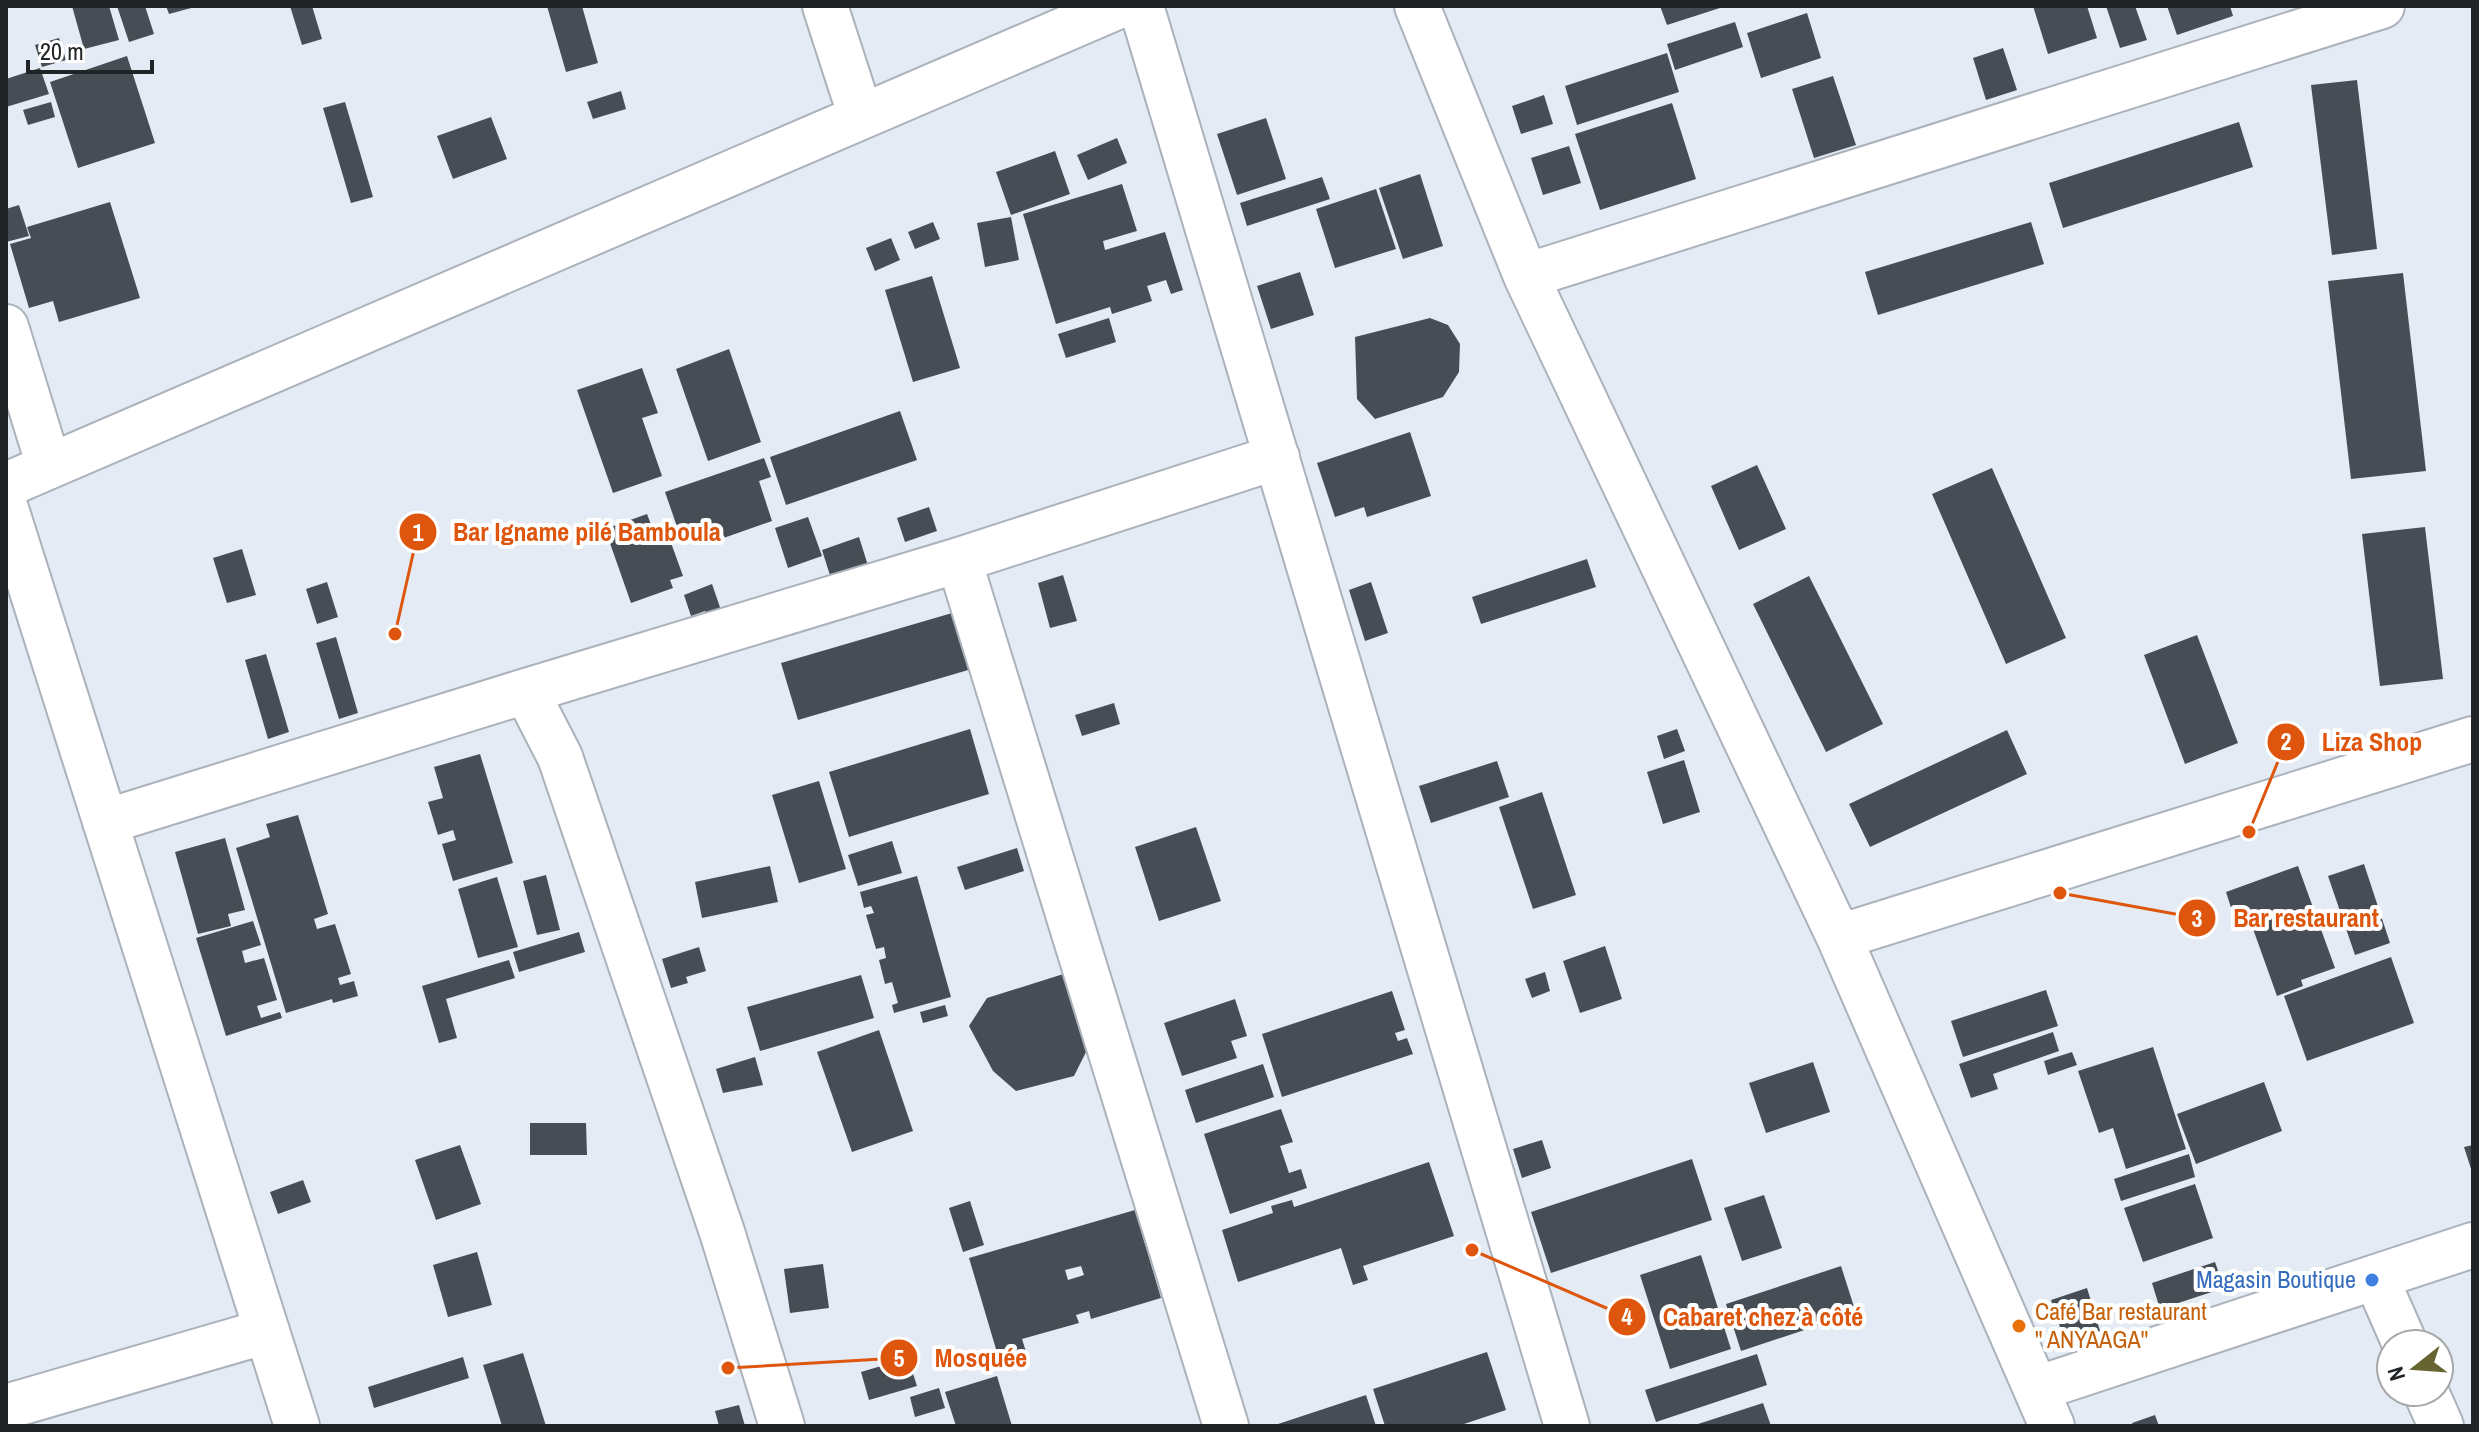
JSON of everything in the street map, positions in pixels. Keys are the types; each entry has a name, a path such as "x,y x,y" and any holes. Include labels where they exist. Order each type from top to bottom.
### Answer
{"street":[{"path":"825,6 861,117"},
{"path":"6,485 1119,6"},
{"path":"1141,6 1567,1426"},
{"path":"1417,6 1526,276 1839,937 2044,1407 2376,1278 2473,1245"},
{"path":"1526,276 2382,6"},
{"path":"6,327 49,466"},
{"path":"105,822 959,560 1277,457"},
{"path":"6,509 297,1426"},
{"path":"959,560 1226,1426"},
{"path":"526,691 560,757 722,1232 782,1426"},
{"path":"1839,937 2473,739"},
{"path":"2376,1278 2398,1328"},
{"path":"6,1407 267,1331"}],"building":[{"path":"72,6 109,6 119,40 84,49"},
{"path":"117,6 145,6 154,34 129,42"},
{"path":"166,6 195,6 195,7 169,14"},
{"path":"290,6 312,6 322,39 302,45"},
{"path":"547,6 582,6 598,63 566,72"},
{"path":"1660,6 1723,6 1723,7 1667,25"},
{"path":"2033,6 2087,6 2097,38 2048,54"},
{"path":"2106,6 2135,6 2147,40 2120,48"},
{"path":"2167,6 2230,6 2233,16 2177,35"},
{"path":"1807,13 1821,58 1761,78 1747,33"},
{"path":"1735,22 1743,47 1675,70 1667,44"},
{"path":"59,38 66,60 42,67 35,45"},
{"path":"2003,48 2017,90 1986,100 1973,58"},
{"path":"1667,53 1679,92 1577,125 1565,86"},
{"path":"127,56 155,143 78,168 50,82"},
{"path":"40,68 49,94 6,107 6,79"},
{"path":"1833,76 1856,145 1814,158 1792,89"},
{"path":"2357,80 2377,249 2332,255 2311,85"},
{"path":"621,91 626,109 593,119 587,102"},
{"path":"1544,95 1553,124 1521,134 1512,106"},
{"path":"51,102 55,117 28,125 23,110"},
{"path":"345,102 373,197 351,203 323,108"},
{"path":"1672,103 1696,179 1600,210 1575,134"},
{"path":"491,117 507,159 453,179 437,136"},
{"path":"1266,118 1286,179 1237,195 1217,134"},
{"path":"2239,122 2253,167 2063,228 2049,183"},
{"path":"1117,138 1127,163 1088,180 1077,155"},
{"path":"1569,146 1581,183 1543,195 1531,158"},
{"path":"1055,151 1070,194 1011,215 996,172"},
{"path":"1420,174 1443,246 1403,259 1379,188"},
{"path":"1322,177 1330,199 1247,226 1240,203"},
{"path":"1122,184 1137,231 1103,241 1105,250 1165,232 1183,290 1171,294 1166,280 1147,286 1152,301 1112,314 1110,307 1056,324 1023,214"},
{"path":"1376,189 1396,249 1335,268 1316,209"},
{"path":"110,202 140,298 59,322 53,301 29,308 10,244 31,238 27,227"},
{"path":"19,205 29,236 6,242 6,209"},
{"path":"1011,217 1019,260 985,267 977,223"},
{"path":"933,222 940,239 915,249 908,232"},
{"path":"2031,222 2044,264 1878,315 1865,272"},
{"path":"891,238 900,260 875,271 866,248"},
{"path":"1300,272 1314,315 1271,329 1257,286"},
{"path":"2403,273 2426,471 2351,479 2328,281"},
{"path":"932,276 960,368 913,382 885,290"},
{"path":"1109,318 1116,342 1066,358 1058,334"},
{"path":"1430,318 1448,325 1460,344 1459,372 1443,397 1375,419 1357,399 1355,337"},
{"path":"729,349 761,442 708,461 676,369"},
{"path":"642,368 658,413 642,418 662,476 613,493 577,390"},
{"path":"900,411 917,460 786,505 770,457"},
{"path":"1410,432 1431,496 1367,517 1364,507 1335,517 1317,463"},
{"path":"764,458 771,477 759,481 772,521 715,541 712,530 682,541 665,492"},
{"path":"1757,465 1786,529 1739,550 1711,486"},
{"path":"1992,468 2066,638 2006,664 1932,494"},
{"path":"929,507 937,531 905,542 897,518"},
{"path":"647,514 653,530 665,526 683,576 670,580 673,588 631,603 605,529"},
{"path":"808,517 822,556 788,568 775,528"},
{"path":"2425,527 2443,679 2380,686 2362,534"},
{"path":"859,537 871,575 834,588 822,550"},
{"path":"242,549 256,595 227,603 213,558"},
{"path":"1587,559 1596,587 1481,624 1472,597"},
{"path":"1063,575 1077,621 1050,628 1038,583"},
{"path":"1809,576 1883,724 1826,752 1753,604"},
{"path":"327,582 338,617 317,624 306,589"},
{"path":"1371,582 1388,633 1365,641 1349,590"},
{"path":"712,584 722,613 708,618 705,611 691,616 684,595"},
{"path":"959,611 975,668 798,720 781,663"},
{"path":"2197,635 2238,743 2185,764 2144,655"},
{"path":"336,637 358,713 339,719 316,643"},
{"path":"266,654 289,732 268,739 245,660"},
{"path":"1114,703 1120,724 1082,736 1075,715"},
{"path":"970,729 989,794 849,837 829,772"},
{"path":"1677,729 1685,751 1664,759 1657,736"},
{"path":"2007,730 2027,774 1870,847 1849,804"},
{"path":"480,754 513,863 453,881 442,844 456,840 453,830 438,835 428,802 443,798 434,767"},
{"path":"1684,760 1700,812 1663,824 1647,772"},
{"path":"1497,761 1509,797 1431,823 1419,786"},
{"path":"819,781 846,869 799,883 772,795"},
{"path":"1542,792 1576,895 1533,909 1499,807"},
{"path":"298,815 328,914 314,919 317,929 335,924 351,974 338,978 340,985 354,981 358,996 333,1003 332,999 286,1013 236,848 270,837 266,824"},
{"path":"1196,827 1221,901 1159,921 1135,847"},
{"path":"225,838 245,910 228,914 231,926 198,934 175,852"},
{"path":"892,841 902,873 858,886 848,855"},
{"path":"1017,848 1024,871 965,890 957,867"},
{"path":"2364,864 2390,943 2355,955 2328,876"},
{"path":"770,866 778,902 702,918 695,882"},
{"path":"2298,866 2335,968 2301,980 2303,986 2277,996 2247,912 2234,917 2226,892"},
{"path":"546,875 560,930 537,935 523,881"},
{"path":"917,876 951,997 894,1013 892,1005 898,1003 892,982 885,984 879,960 886,958 884,947 876,949 866,915 874,913 871,906 864,908 860,892"},
{"path":"497,877 518,947 478,958 458,889"},
{"path":"253,921 261,945 242,951 245,963 264,958 277,1000 257,1006 261,1018 280,1012 282,1018 226,1036 196,938"},
{"path":"579,932 585,952 519,972 513,952"},
{"path":"1605,946 1622,999 1580,1013 1563,961"},
{"path":"699,947 706,971 686,977 688,983 671,988 662,959"},
{"path":"2391,957 2414,1023 2307,1061 2284,996"},
{"path":"509,960 515,978 446,999 457,1038 439,1043 422,986"},
{"path":"1076,970 1082,991 1069,994 1086,1052 1074,1076 1016,1091 993,1071 969,1026 987,998"},
{"path":"1545,972 1550,991 1532,998 1525,979"},
{"path":"861,975 874,1018 760,1051 747,1007"},
{"path":"2046,990 2058,1026 1963,1057 1951,1021"},
{"path":"1392,991 1405,1030 1395,1033 1398,1041 1407,1038 1413,1054 1282,1097 1262,1034"},
{"path":"1235,999 1247,1036 1231,1041 1237,1058 1182,1076 1164,1023"},
{"path":"945,1005 948,1016 923,1023 920,1012"},
{"path":"879,1030 913,1131 852,1152 817,1052"},
{"path":"2053,1032 2059,1051 1993,1074 1998,1089 1971,1098 1959,1064"},
{"path":"2153,1047 2186,1149 2126,1169 2113,1128 2099,1133 2078,1071"},
{"path":"2072,1052 2077,1065 2048,1075 2044,1061"},
{"path":"755,1057 763,1085 723,1093 716,1069"},
{"path":"1813,1062 1830,1112 1766,1133 1749,1083"},
{"path":"1263,1064 1274,1097 1196,1123 1185,1090"},
{"path":"2264,1082 2282,1131 2196,1164 2177,1114"},
{"path":"1281,1109 1293,1142 1280,1146 1289,1173 1301,1169 1307,1188 1230,1214 1204,1134"},
{"path":"530,1123 586,1123 587,1155 530,1155"},
{"path":"1542,1140 1551,1168 1522,1178 1513,1149"},
{"path":"460,1145 481,1204 436,1220 415,1160"},
{"path":"2473,1145 2473,1172 2472,1172 2464,1147"},
{"path":"2189,1154 2195,1177 2121,1201 2114,1179"},
{"path":"1692,1159 1712,1220 1551,1273 1531,1212"},
{"path":"1429,1162 1454,1236 1363,1266 1368,1280 1353,1285 1341,1248 1238,1282 1222,1230 1273,1213 1271,1206 1292,1200 1294,1207"},
{"path":"303,1180 311,1202 278,1214 270,1192"},
{"path":"2195,1184 2213,1238 2143,1262 2124,1208"},
{"path":"1764,1195 1782,1248 1742,1261 1724,1208"},
{"path":"970,1201 984,1245 963,1252 949,1208"},
{"path":"1135,1210 1161,1298 1091,1319 1089,1311 1076,1315 1079,1323 1022,1339 1028,1358 1001,1366 969,1258","holes":["1081,1266 1084,1275 1068,1280 1065,1270"]},
{"path":"477,1252 492,1305 448,1317 433,1265"},
{"path":"1701,1255 1731,1349 1670,1369 1640,1275"},
{"path":"2215,1262 2224,1288 2160,1309 2152,1283"},
{"path":"823,1264 829,1308 790,1313 784,1269"},
{"path":"1841,1266 1856,1313 1741,1351 1726,1304"},
{"path":"2087,1288 2100,1331 2065,1342 2051,1300"},
{"path":"1487,1352 1506,1410 1458,1426 1385,1426 1373,1389"},
{"path":"523,1353 546,1426 502,1426 483,1365"},
{"path":"1757,1354 1767,1385 1656,1422 1645,1390"},
{"path":"463,1357 469,1378 374,1408 368,1387"},
{"path":"908,1358 917,1386 869,1400 861,1372"},
{"path":"997,1376 1012,1426 956,1426 945,1392"},
{"path":"939,1388 945,1408 915,1417 910,1397"},
{"path":"1366,1395 1376,1426 1275,1426 1275,1425"},
{"path":"1763,1403 1771,1426 1695,1426 1695,1425"},
{"path":"739,1405 745,1426 719,1426 715,1411"},
{"path":"2155,1415 2159,1426 2133,1426 2132,1423"}],"place":[{"name":"Bar Igname pilé Bamboula","path":"395,634"},
{"name":"Liza Shop","path":"2249,832"},
{"name":"Bar restaurant","path":"2060,893"},
{"name":"Cabaret chez à côté","path":"1472,1250"},
{"name":"Magasin Boutique","path":"2372,1280"},
{"name":"Café Bar restaurant '' ANYAAGA''","path":"2019,1326"},
{"name":"Mosquée","path":"728,1368"}]}
